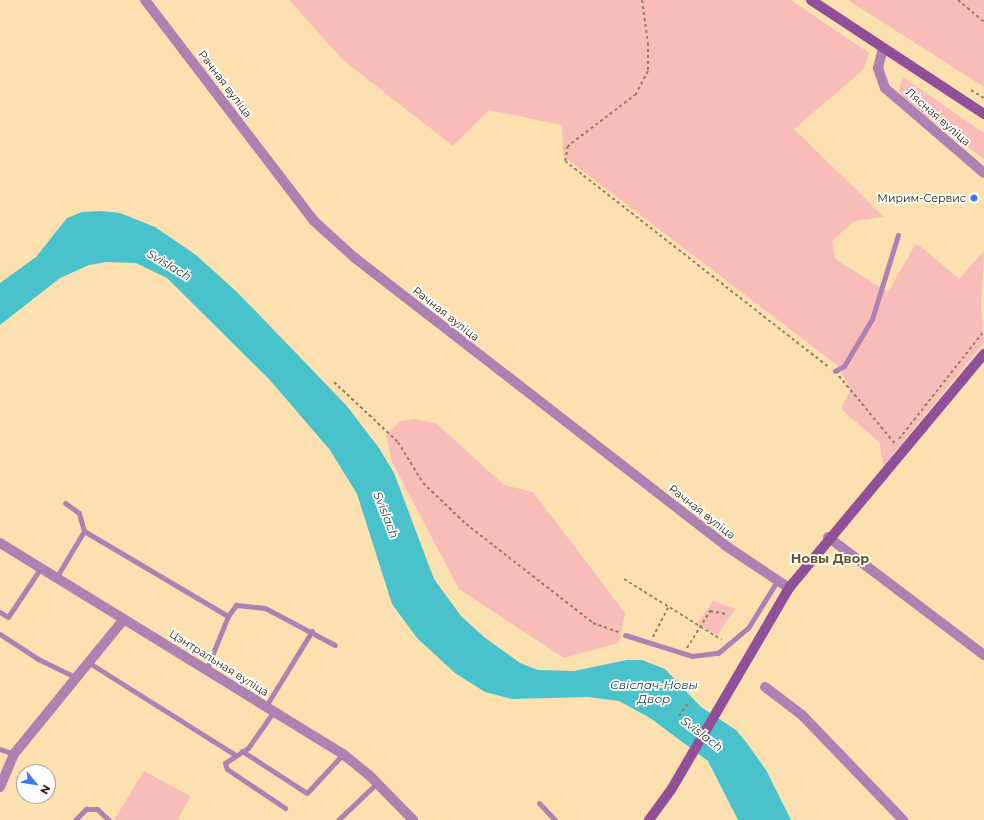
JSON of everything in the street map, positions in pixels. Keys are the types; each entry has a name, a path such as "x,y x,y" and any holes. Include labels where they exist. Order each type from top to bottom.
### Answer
{"main road":[{"path":"811,0 984,114"},
{"path":"649,820 671,790 729,694 789,588 828,537 901,449 984,354"}],"street":[{"name":"Рачная вуліца","path":"145,0 314,221 355,258 726,546 789,588"},
{"name":"Лясная вуліца","path":"883,48 878,55 880,77 885,88 984,173"},
{"path":"828,537 984,655"},
{"name":"Цэнтральная вуліца","path":"0,543 124,620 207,668 343,754 377,783 413,820"},
{"path":"0,787 14,754 79,679 124,620"},
{"path":"765,687 802,715 903,820"}],"lane":[{"path":"835,371 844,366 872,319 898,235"},
{"path":"65,503 79,513 84,531 228,616"},
{"path":"56,578 84,531"},
{"path":"0,612 8,617 40,569"},
{"path":"625,635 683,654 708,656 733,644 748,628 777,580"},
{"path":"207,668 228,616 236,605 247,604 312,631 335,645"},
{"path":"285,808 227,768 225,763 234,754 242,751 256,740 270,708 312,631"},
{"path":"0,634 38,659 79,679"},
{"path":"91,664 234,754"},
{"path":"0,749 14,754"},
{"path":"242,751 307,793 343,754"},
{"path":"339,820 377,783"},
{"path":"539,803 555,820"},
{"path":"75,820 86,809 98,809 108,820"}],"path":[{"path":"642,0 648,43 648,71 636,94 568,146 565,161 835,371 901,449"},
{"path":"958,0 984,22"},
{"path":"971,90 984,98"},
{"path":"334,382 398,442 423,483 466,524 593,623 625,635"},
{"path":"624,579 699,628 733,644"},
{"path":"649,643 668,608"},
{"path":"683,654 710,612 727,614"},
{"path":"680,716 690,701"}],"shaded area":[{"path":"289,0 791,0 869,53 863,70 794,129 884,217 854,221 832,241 835,259 888,292 915,245 920,246 959,279 984,251 981,307 984,342 883,467 880,443 841,409 851,389 837,365 563,156 562,125 489,110 453,146 343,60"},
{"path":"848,0 984,0 984,87"},
{"path":"903,77 984,133 984,159 904,100 899,89"},
{"path":"416,419 437,424 504,485 533,492 625,613 619,643 564,658 459,589 392,462 386,435 400,421"},
{"path":"713,601 735,609 717,635 697,624"},
{"path":"144,771 190,796 178,820 114,820"}],"water":[{"path":"101,211 120,213 155,227 196,255 238,293 346,405 379,448 394,473 434,579 461,616 484,637 520,663 538,670 574,671 627,660 642,660 665,669 701,707 736,730 766,770 791,820 738,820 708,761 650,718 619,701 588,697 512,699 485,692 455,673 417,638 392,604 357,494 330,450 269,379 167,278 136,263 106,262 89,265 60,278 0,325 0,283 36,257 67,218 82,212"}],"place":[{"name":"Мирим-Сервис","path":"974,198"}],"district":[{"name":"Новы Двор","path":"830,558"}],"water label":[{"name":"Svislach","path":"169,265"},
{"name":"Svislach","path":"386,515"},
{"name":"Свіслач-Новы Двор","path":"654,692"},
{"name":"Svislach","path":"702,734"}]}
